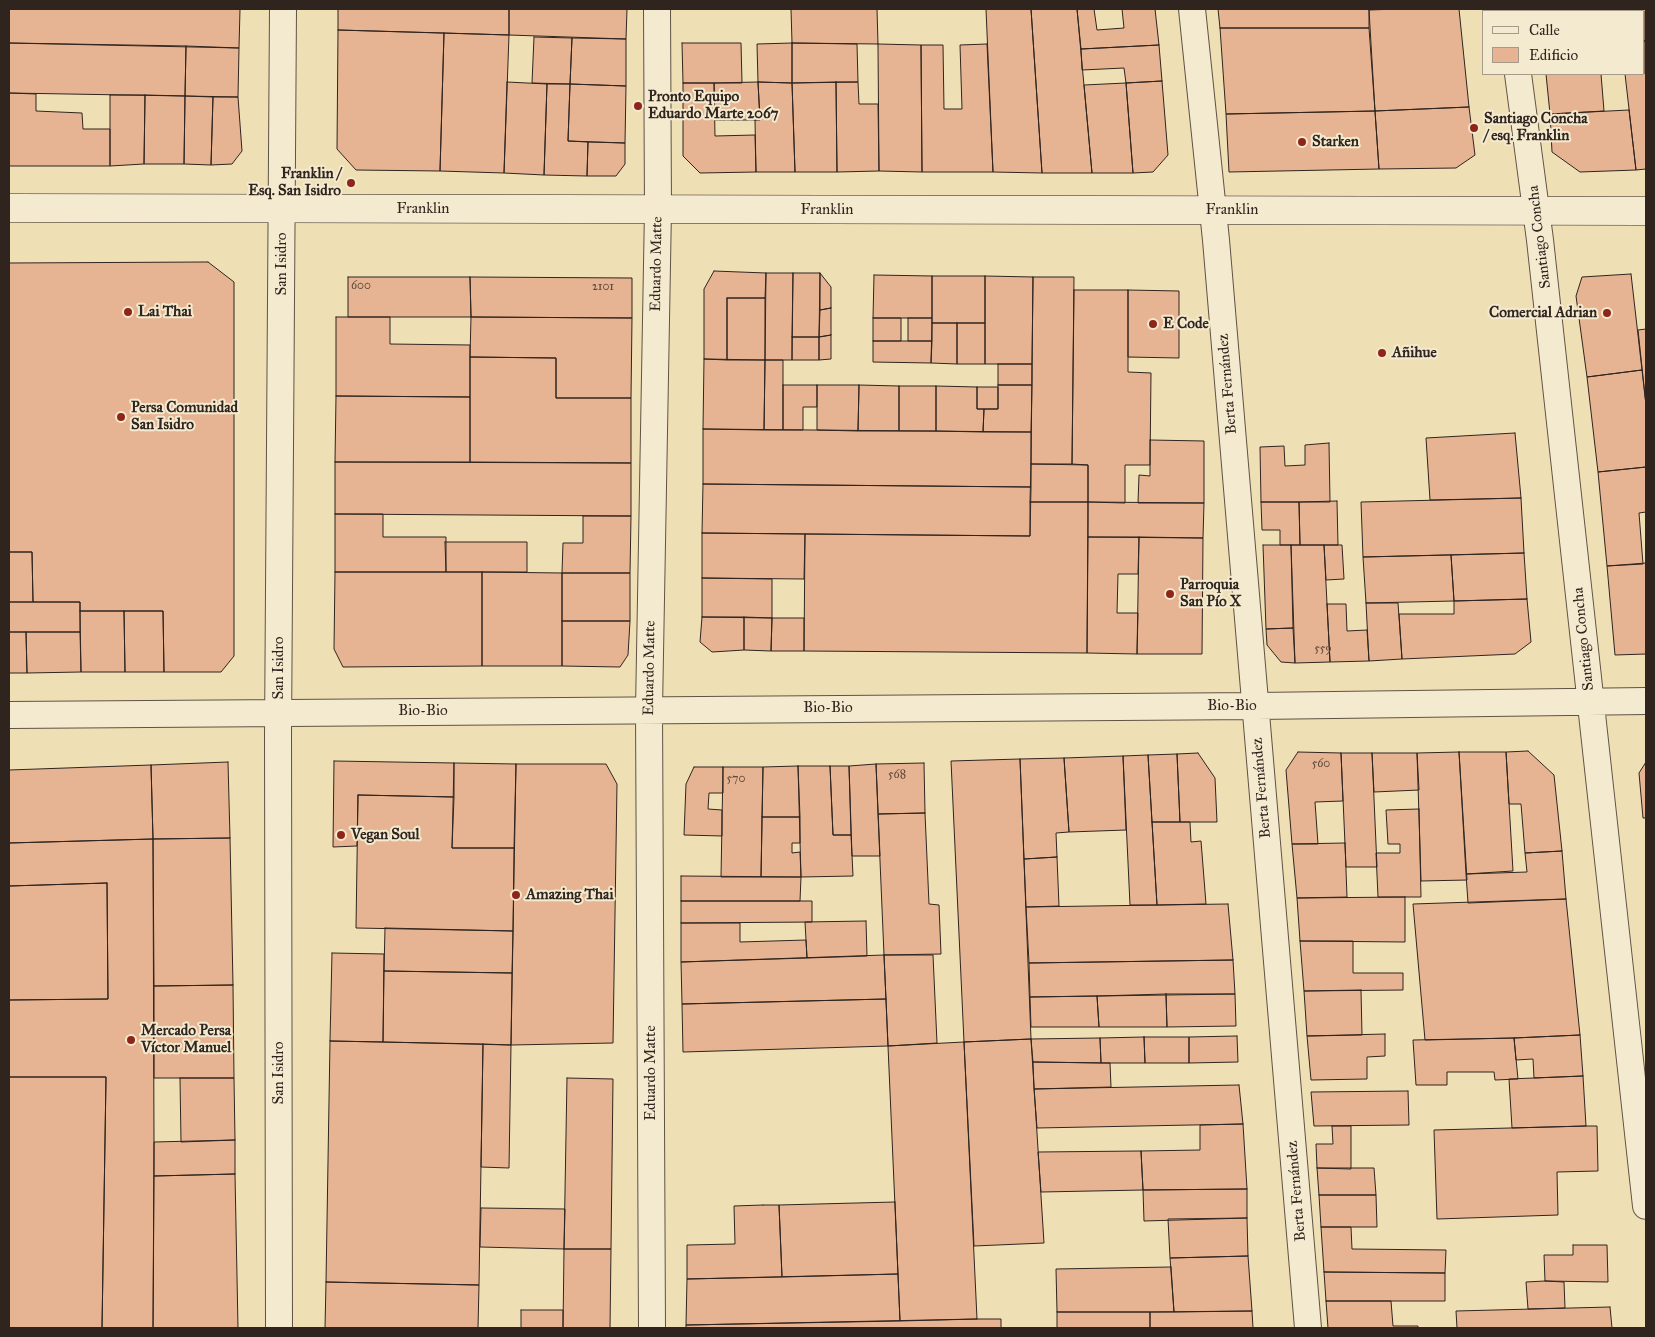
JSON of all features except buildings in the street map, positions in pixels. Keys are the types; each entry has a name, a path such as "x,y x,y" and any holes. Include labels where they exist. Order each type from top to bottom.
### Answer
{"main road":[{"name":"Franklin","path":"9,208 1646,211"}],"street":[{"name":"San Isidro","path":"279,1328 278,712 283,9"},
{"name":"Eduardo Matte","path":"652,1328 650,709 658,209 657,9"},
{"name":"Berta Fernández","path":"1192,9 1214,210 1308,1328"},
{"name":"Santiago Concha","path":"1518,75 1537,210 1591,702 1639,1081 1646,1206"},
{"name":"Bio-Bio","path":"9,714 1256,706 1646,701"}],"place":[{"name":"Pronto Equipo Eduardo Marte 2067","path":"638,106"},
{"name":"Santiago Concha / esq. Franklin","path":"1474,128"},
{"name":"Starken","path":"1302,142"},
{"name":"Franklin / Esq. San Isidro","path":"351,183"},
{"name":"Lai Thai","path":"128,312"},
{"name":"Comercial Adrian","path":"1607,313"},
{"name":"E Code","path":"1153,324"},
{"name":"Añihue","path":"1382,353"},
{"name":"Persa Comunidad San Isidro","path":"121,417"},
{"name":"Parroquia San Pío X","path":"1170,594"},
{"name":"Vegan Soul","path":"341,835"},
{"name":"Amazing Thai","path":"516,895"},
{"name":"Mercado Persa Víctor Manuel","path":"131,1040"}]}
